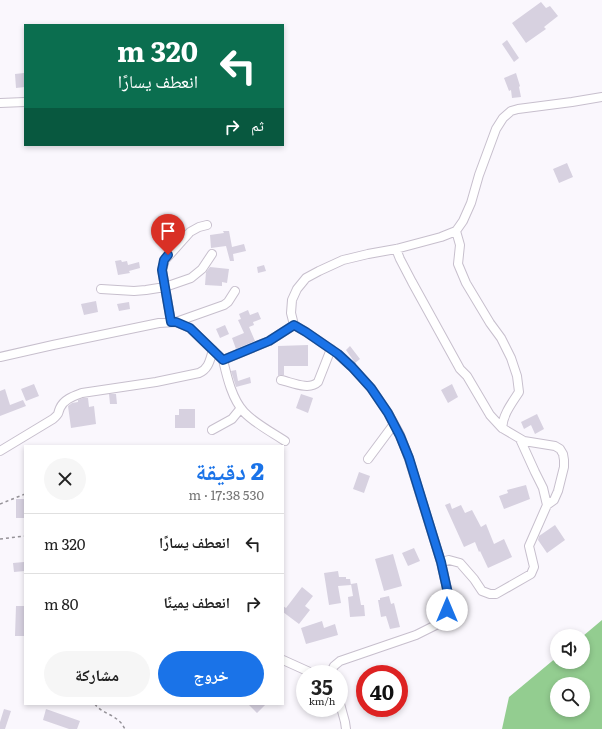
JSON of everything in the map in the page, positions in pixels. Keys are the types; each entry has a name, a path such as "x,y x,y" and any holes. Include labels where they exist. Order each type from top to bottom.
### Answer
{"street":[{"path":"335,665 340,661 416,635 438,624 442,620 447,610 449,598 441,562 409,458 400,436 388,413 371,388 352,367 338,354 294,325 291,313 292,300 297,289 306,278 343,260 396,249 441,237 456,231 463,221 471,203 479,175 496,129 503,118 511,111 602,97"},
{"path":"0,103 24,102"},
{"path":"174,322 162,270 164,260 190,232 207,225"},
{"path":"456,231 460,245 458,264 466,283 501,338 511,358 517,376 519,392 506,412 502,428"},
{"path":"396,249 412,282 460,369 466,376 490,415 502,428 520,439 528,442 555,446 560,449 564,460 564,467 558,491 554,500 547,505 529,546 534,567 531,574 496,594 490,594 482,591 474,579 460,564 449,560 441,562"},
{"path":"100,289 134,291 165,287 191,278 202,269 212,254"},
{"path":"0,357 159,323 174,322 224,305 228,302 235,291"},
{"path":"174,322 190,328 223,360 230,384 241,408 249,417 285,441"},
{"path":"223,360 269,341 294,325"},
{"path":"0,451 53,419 58,414 64,402 71,397 82,393 156,382 199,373 202,372 207,366 213,350"},
{"path":"281,380 306,386 315,385 318,382 331,350"},
{"path":"212,430 232,419 241,408"},
{"path":"368,459 394,424"},
{"path":"520,439 534,472 543,488 547,505"},
{"path":"284,660 296,666"},
{"path":"343,717 346,729"}],"path":[{"path":"0,504 24,494"},
{"path":"0,540 24,536"},
{"path":"96,705 98,709 119,720 125,729"}],"green space":[{"path":"602,620 602,729 502,729 509,697 550,663 550,669 590,669 590,630"}],"building":[{"path":"541,2 546,8 550,6 558,16 544,27 546,29 526,43 512,23"},
{"path":"507,40 519,58 514,62 502,44"},
{"path":"24,73 24,87 16,88 15,74"},
{"path":"516,73 520,86 521,97 512,98 511,90 509,91 504,78"},
{"path":"567,163 573,177 559,183 553,169"},
{"path":"223,231 229,231 232,247 244,244 246,251 233,254 234,261 230,261 226,246 211,248 210,235 224,233"},
{"path":"121,260 122,262 127,261 128,265 139,262 140,268 129,271 130,273 118,275 115,261"},
{"path":"264,265 266,271 258,273 257,267"},
{"path":"210,267 229,269 227,283 222,282 222,286 205,285 206,272"},
{"path":"96,301 98,312 84,315 81,304"},
{"path":"129,302 130,309 119,311 117,304"},
{"path":"248,310 250,315 258,312 261,319 253,322 254,325 249,327 255,341 236,349 232,338 244,333 238,320 241,319 239,314"},
{"path":"225,325 229,334 220,338 216,329"},
{"path":"308,345 308,366 284,366 284,375 278,376 278,346"},
{"path":"350,346 360,359 355,363 346,350"},
{"path":"236,370 238,381 250,377 251,383 236,387 231,371"},
{"path":"34,384 39,396 26,401 21,389"},
{"path":"452,384 458,397 448,403 441,390"},
{"path":"5,389 10,405 23,400 26,406 0,416 0,391"},
{"path":"109,394 116,394 117,404 110,404"},
{"path":"301,394 313,398 308,413 296,408"},
{"path":"83,398 88,398 89,407 94,406 96,424 71,428 68,406"},
{"path":"179,409 195,409 195,428 175,428 175,415 179,415"},
{"path":"537,414 544,429 535,434 531,425 524,429 521,422"},
{"path":"359,472 370,476 364,493 353,489"},
{"path":"526,485 530,499 504,509 499,496 508,493 507,490"},
{"path":"16,499 24,499 24,518 16,518"},
{"path":"450,503 452,509 461,505 465,513 472,510 481,527 486,524 494,544 504,539 512,557 488,568 475,542 464,547 445,505"},
{"path":"555,525 565,540 547,553 538,540 539,536"},
{"path":"414,548 420,561 408,566 402,553"},
{"path":"393,554 402,586 384,591 375,559"},
{"path":"24,562 24,571 14,572 13,563"},
{"path":"338,571 339,577 346,577 346,579 350,579 351,585 338,586 341,603 329,605 324,573"},
{"path":"357,583 361,605 364,605 365,616 350,617 348,597 353,596 351,584"},
{"path":"302,587 313,596 305,606 310,610 299,624 284,613 284,607 286,608"},
{"path":"389,596 391,604 394,603 400,627 390,629 386,616 381,617 378,600"},
{"path":"16,606 24,606 24,636 15,636"},
{"path":"322,621 324,628 335,624 338,635 306,644 301,628"},
{"path":"249,705 265,705 257,713"},
{"path":"4,709 11,711 5,729 0,729 0,722"},
{"path":"46,709 80,721 77,729 69,729 43,720"}],"route":[{"path":"168,255 164,260 162,270 171,322 181,323 190,328 223,360 261,345 294,325 338,354 371,388 388,413 409,458 441,562 449,598 447,610"}]}
